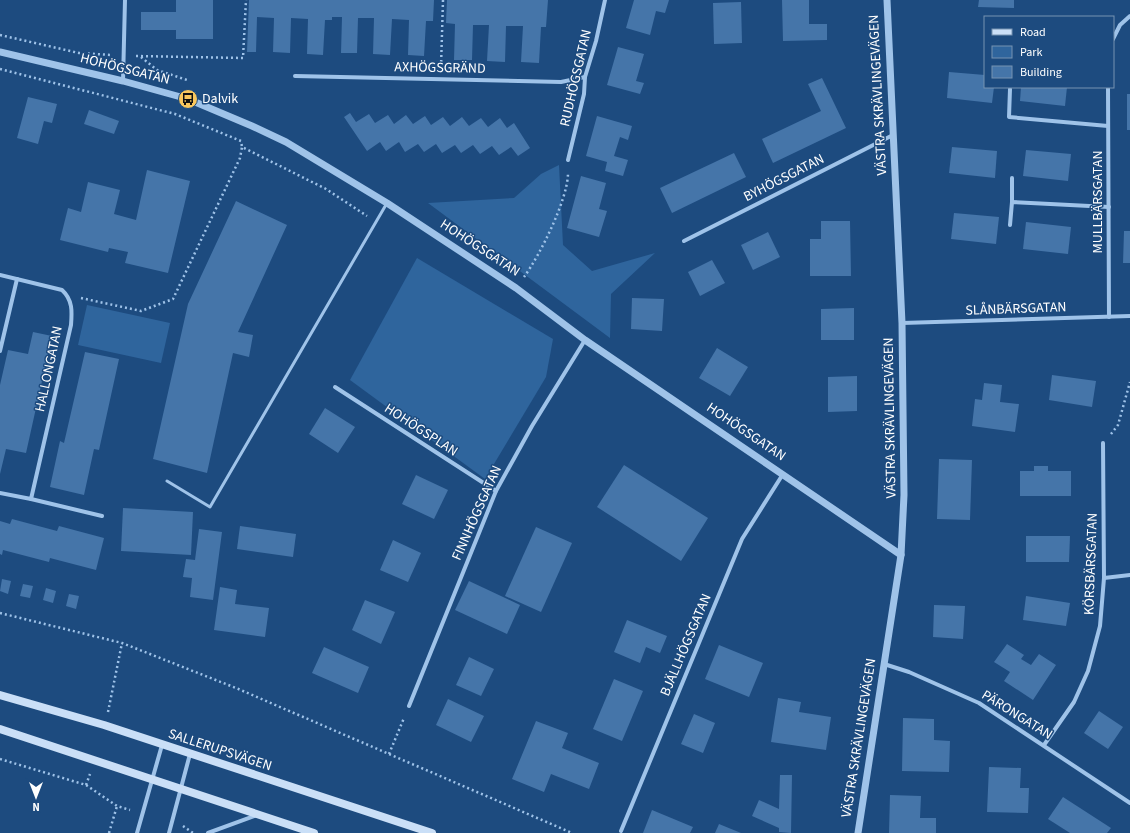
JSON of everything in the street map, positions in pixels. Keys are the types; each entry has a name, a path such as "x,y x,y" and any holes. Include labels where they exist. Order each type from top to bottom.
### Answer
{"main road":[{"name":"SALLERUPSVÄGEN","path":"0,695 104,725 432,833"},
{"path":"0,729 314,833"}],"street":[{"path":"123,81 125,56 125,0"},
{"name":"RUDHÖGSGATAN","path":"568,160 584,94 584,77 596,41 605,0"},
{"name":"VÄSTRA SKRÄVLINGEVÄGEN","path":"858,833 901,555 904,495 902,323 887,0"},
{"path":"1114,37 1120,25 1130,16"},
{"name":"HOHÖGSGATAN","path":"0,52 123,81 188,100 252,126 286,142 387,203 516,288 585,340 784,473 901,555"},
{"name":"AXHÖGSGRÄND","path":"295,76 561,82 584,77"},
{"name":"MULLBÄRSGATAN","path":"1108,88 1109,317"},
{"path":"1010,89 1009,117 1108,126"},
{"name":"BYHÖGSGATAN","path":"684,241 893,135"},
{"path":"1010,225 1012,178"},
{"path":"1012,202 1109,207"},
{"path":"0,275 62,290 69,296"},
{"path":"0,351 18,279"},
{"name":"HALLONGATAN","path":"31,499 71,326 72,309 69,296"},
{"name":"SLÅNBÄRSGATAN","path":"902,323 1130,316"},
{"name":"FINNHÖGSGATAN","path":"409,706 496,491 532,426 585,340"},
{"name":"HOHÖGSPLAN","path":"336,387 496,491"},
{"name":"KÖRSBÄRSGATAN","path":"1044,745 1074,702 1088,671 1100,626 1104,578 1103,442"},
{"name":"BJÄLLHÖGSGATAN","path":"621,831 742,539 784,473"},
{"path":"0,493 102,516"},
{"path":"1104,578 1130,575"},
{"name":"PÄRONGATAN","path":"884,664 909,672 980,703 1130,803"},
{"path":"137,833 162,744"},
{"path":"169,833 190,754"},
{"path":"208,833 258,814"}],"lane":[{"path":"167,482 210,507 387,203"}],"path":[{"path":"0,35 78,53 125,56 243,58 246,0"},
{"path":"441,79 443,0"},
{"path":"140,56 157,70 187,80"},
{"path":"0,69 175,114 241,140 242,147 240,158 172,299 141,311 69,296"},
{"path":"242,147 326,189 376,221"},
{"path":"516,288 536,261 545,242 568,184 568,160"},
{"path":"1103,442 1118,425 1130,382"},
{"path":"0,613 122,643 236,688 572,833"},
{"path":"389,754 409,706"},
{"path":"0,759 86,785 116,806 143,813"},
{"path":"109,833 116,806"},
{"path":"172,821 193,833"}],"green space":[{"path":"559,165 563,245 592,271 655,253 611,294 610,338 428,203 514,198 541,174"},
{"path":"417,258 553,339 546,377 485,479 350,380"},
{"path":"87,305 170,323 161,363 78,345"}],"building":[{"path":"176,0 213,0 213,39 176,39 176,30 141,30 141,12 176,12"},
{"path":"249,0 434,0 433,21 426,21 424,56 408,55 409,20 392,19 390,55 373,54 374,18 358,18 357,53 341,53 342,17 332,17 332,20 325,20 323,55 307,54 308,19 291,18 290,53 273,52 274,18 257,17 256,52 247,52"},
{"path":"447,0 548,0 546,27 541,27 539,63 521,62 523,26 506,26 505,62 487,61 489,25 473,25 472,60 454,60 455,24 446,23"},
{"path":"634,0 669,0 665,13 656,11 650,35 626,28"},
{"path":"782,0 809,0 809,24 827,24 827,40 783,41"},
{"path":"979,0 1014,0 1014,8 978,7"},
{"path":"741,2 742,43 714,44 713,3"},
{"path":"618,47 644,54 636,81 644,83 640,94 607,85"},
{"path":"949,72 984,75 984,88 994,88 992,103 947,98"},
{"path":"822,78 846,128 773,163 762,139 821,111 808,84"},
{"path":"1021,88 1067,88 1065,106 1020,101"},
{"path":"1127,94 1130,94 1130,130 1127,130"},
{"path":"28,97 57,104 52,123 44,121 38,144 17,138"},
{"path":"89,110 119,121 114,134 84,124"},
{"path":"350,113 356,122 369,114 375,123 388,115 394,124 406,115 413,124 425,116 431,125 443,117 450,126 462,117 469,126 481,118 488,127 500,118 507,128 514,123 530,148 518,156 511,147 499,155 492,146 480,154 473,145 461,153 455,145 442,153 436,144 424,152 418,144 405,152 399,142 386,151 380,142 367,151 344,117"},
{"path":"597,116 632,126 628,140 620,137 614,156 628,160 623,176 605,171 607,162 586,156"},
{"path":"952,147 997,151 995,178 949,173"},
{"path":"1026,150 1071,154 1068,181 1023,176"},
{"path":"734,153 746,177 672,213 660,188"},
{"path":"147,170 190,181 168,273 125,263 128,252 109,248 108,252 60,240 68,208 81,212 88,182 120,190 114,214 136,220"},
{"path":"581,176 606,183 599,209 607,211 599,237 567,228"},
{"path":"236,201 287,225 238,332 253,335 249,357 233,353 207,473 153,459 188,304"},
{"path":"954,213 999,217 996,244 951,239"},
{"path":"821,221 850,221 851,276 810,276 810,239 821,239"},
{"path":"1026,222 1071,227 1068,254 1023,249"},
{"path":"1124,231 1130,231 1130,263 1123,263"},
{"path":"768,232 780,257 753,270 741,245"},
{"path":"712,260 725,283 700,296 688,272"},
{"path":"632,298 664,299 662,331 631,329"},
{"path":"854,308 854,340 821,340 821,309"},
{"path":"33,332 52,336 26,453 6,449 0,474 0,385 8,350 28,354"},
{"path":"717,348 748,367 730,396 699,378"},
{"path":"85,352 119,359 99,450 94,449 84,495 50,487 60,441 64,443"},
{"path":"1052,375 1096,381 1092,407 1049,400"},
{"path":"857,376 857,411 828,412 828,377"},
{"path":"984,383 1002,385 1000,402 1019,404 1015,432 972,426 975,399 982,400"},
{"path":"325,408 355,427 338,453 309,434"},
{"path":"939,459 972,460 970,520 937,519"},
{"path":"624,465 708,518 681,561 597,507"},
{"path":"1034,466 1048,466 1048,471 1071,471 1071,496 1020,496 1020,471 1034,471"},
{"path":"416,475 448,490 434,519 402,504"},
{"path":"123,508 193,512 191,555 121,551"},
{"path":"12,519 57,531 59,526 104,538 96,570 50,558 49,562 3,550 2,555 0,554 0,521 10,524"},
{"path":"240,526 296,534 293,557 237,549"},
{"path":"536,527 572,543 541,612 505,596"},
{"path":"199,529 222,532 213,600 190,597 192,578 183,577 186,559 195,560"},
{"path":"1026,536 1070,536 1069,562 1026,562"},
{"path":"393,540 421,553 408,582 380,570"},
{"path":"2,579 11,581 8,594 0,591"},
{"path":"469,581 520,605 507,634 455,610"},
{"path":"23,584 33,586 30,598 20,596"},
{"path":"220,587 237,590 235,604 269,608 265,637 214,630"},
{"path":"46,588 56,591 53,603 43,600"},
{"path":"69,594 79,596 76,609 66,606"},
{"path":"1026,596 1070,603 1066,626 1023,620"},
{"path":"365,600 395,612 381,644 352,630"},
{"path":"934,605 965,606 963,639 933,637"},
{"path":"627,620 667,636 660,653 646,647 640,663 614,652"},
{"path":"1007,644 1024,655 1021,659 1031,665 1039,654 1056,665 1033,700 1004,681 1010,672 994,662"},
{"path":"719,645 763,663 749,697 705,679"},
{"path":"324,647 369,667 358,693 312,673"},
{"path":"469,657 494,669 481,696 456,685"},
{"path":"614,679 643,691 622,741 593,729"},
{"path":"778,698 801,702 799,712 831,717 826,750 771,742"},
{"path":"448,699 484,716 471,742 436,725"},
{"path":"1099,711 1123,727 1108,749 1084,733"},
{"path":"694,714 715,723 703,753 681,744"},
{"path":"903,718 934,719 934,740 950,741 949,772 902,771"},
{"path":"536,721 568,733 562,748 599,763 589,789 551,774 544,792 512,779"},
{"path":"989,767 1021,768 1020,788 1029,788 1028,813 987,812"},
{"path":"780,775 792,775 791,833 779,832 779,828 752,816 759,800 779,809"},
{"path":"890,795 921,796 920,818 936,818 936,833 889,833"},
{"path":"1063,797 1111,828 1107,833 1070,833 1048,819"},
{"path":"652,810 693,827 690,833 643,833"},
{"path":"719,824 741,833 715,833"}],"place":[{"name":"Dalvik","path":"188,99"}]}
